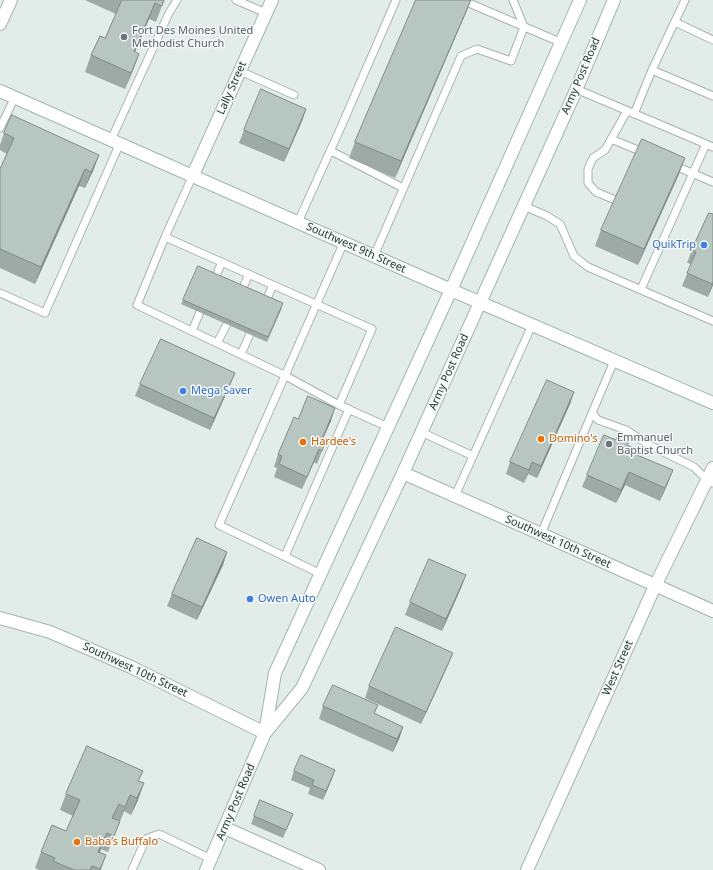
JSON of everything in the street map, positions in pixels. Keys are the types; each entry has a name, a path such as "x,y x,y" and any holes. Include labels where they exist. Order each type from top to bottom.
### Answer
{"main road":[{"path":"0,24 11,0"},
{"name":"Lally Street","path":"193,176 272,0"},
{"name":"Army Post Road","path":"209,865 265,733 275,673 451,290 580,0"},
{"name":"Army Post Road","path":"265,733 302,688 403,474 524,206 614,0"},
{"name":"Southwest 9th Street","path":"0,91 451,290 713,403"},
{"name":"West Street","path":"527,870 655,586 710,482 713,468"},
{"name":"Southwest 10th Street","path":"403,474 456,496 713,612"},
{"name":"Southwest 10th Street","path":"0,618 50,632 131,667 265,733"},
{"path":"225,828 319,870"}],"lane":[{"path":"0,293 45,313 169,14 177,0"},
{"path":"236,0 266,13"},
{"path":"298,222 331,151 396,0"},
{"path":"462,0 562,42"},
{"path":"374,256 461,56 477,49 511,61 524,27 513,0"},
{"path":"613,199 596,192 588,183 588,169 593,158 605,150 630,113 685,0"},
{"path":"675,22 713,40"},
{"path":"652,70 713,96"},
{"path":"240,71 294,95"},
{"path":"576,89 710,146 693,173 641,289"},
{"path":"0,128 15,97"},
{"path":"611,139 652,156"},
{"path":"331,151 403,188"},
{"path":"666,162 713,182"},
{"path":"193,176 165,236 137,305 284,375 349,410 388,427"},
{"path":"524,206 548,216 560,224 574,256 588,267 713,321"},
{"path":"165,236 372,329 339,405"},
{"path":"320,574 219,525 344,242"},
{"path":"215,278 222,262"},
{"path":"242,290 249,274"},
{"path":"266,301 273,285"},
{"path":"192,331 200,312"},
{"path":"217,343 227,324"},
{"path":"456,496 532,325"},
{"path":"241,354 250,334"},
{"path":"541,534 614,361"},
{"path":"284,556 349,410"},
{"path":"592,413 598,420 626,430 649,445 694,468 710,482"},
{"path":"421,432 473,456"},
{"path":"132,870 146,839 160,834 209,865"}],"building":[{"name":"Fort Des Moines United Methodist Church","path":"122,0 164,0 162,6 155,3 134,51 139,54 131,73 91,55 100,36 105,38"},
{"path":"416,0 471,0 401,161 355,142"},
{"path":"261,89 306,109 289,149 244,130"},
{"path":"12,115 99,155 91,172 85,169 41,267 0,249 0,169 14,138 4,133"},
{"path":"642,139 685,158 644,249 601,230"},
{"name":"QuikTrip","path":"709,213 713,214 712,284 687,273 696,252 692,250"},
{"path":"198,266 283,303 268,337 183,300"},
{"name":"Mega Saver","path":"161,339 235,373 214,418 140,384"},
{"path":"547,380 574,392 541,466 532,462 529,470 510,462"},
{"name":"Hardee's","path":"308,396 335,408 322,439 326,441 322,451 319,449 307,477 279,464 282,456 278,454 294,417 298,419"},
{"path":"604,435 616,440 617,437 629,442 627,445 639,450 637,455 673,470 665,488 629,472 621,490 587,475"},
{"path":"197,538 227,552 202,607 172,594"},
{"path":"429,559 466,575 446,619 410,602"},
{"path":"396,627 453,653 426,712 369,686"},
{"path":"333,685 378,705 374,713 403,727 397,739 323,706"},
{"path":"87,746 143,771 138,781 144,783 137,798 130,795 125,807 119,804 112,818 120,821 114,836 107,833 98,852 106,855 100,869 92,866 90,870 74,870 53,861 55,858 41,852 52,825 66,831 80,800 66,794"},
{"path":"301,755 335,770 326,791 312,785 314,780 294,771"},
{"path":"260,800 293,814 286,830 254,816"}],"place":[{"name":"Fort Des Moines United Methodist Church","path":"124,37"},
{"name":"QuikTrip","path":"704,245"},
{"name":"Mega Saver","path":"183,391"},
{"name":"Domino's","path":"541,439"},
{"name":"Hardee's","path":"303,442"},
{"name":"Emmanuel Baptist Church","path":"609,444"},
{"name":"Owen Auto","path":"250,599"},
{"name":"Baba’s Buffalo","path":"77,842"}]}
